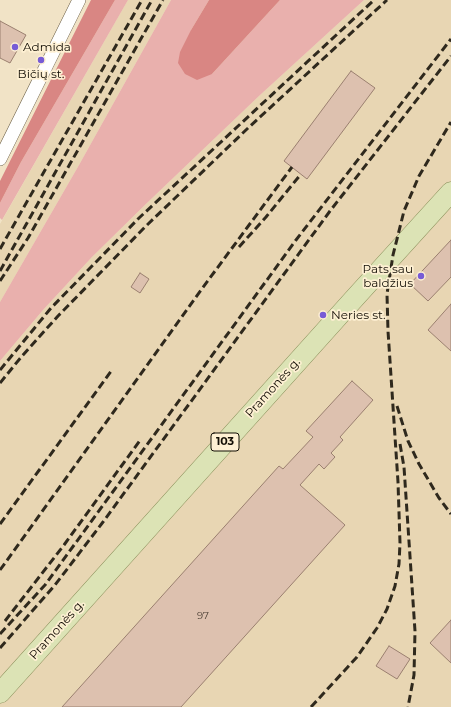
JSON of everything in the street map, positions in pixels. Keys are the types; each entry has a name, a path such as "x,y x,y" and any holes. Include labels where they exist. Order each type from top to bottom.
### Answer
{"main road":[{"name":"Pramonės g.","path":"0,693 451,192"}],"street":[{"path":"0,159 79,0"}],"shaded area":[{"path":"91,0 115,0 21,162 0,203 0,181"},
{"path":"115,0 128,0 2,220 0,218 0,203 21,162"},
{"path":"128,0 171,0 79,165 0,302 0,224"},
{"path":"171,0 209,0 191,30 212,74 280,0 364,0 259,96 92,257 43,310 0,361 0,302 79,165"},
{"path":"209,0 280,0 212,74 197,80 185,74 178,63 180,52"},
{"path":"364,0 451,0 451,183 0,679 0,361 43,310 92,257 259,96"},
{"path":"451,207 451,707 0,707 0,704 391,270"}],"building":[{"path":"0,21 26,35 10,63 0,58"},
{"path":"351,71 375,88 307,179 284,161"},
{"path":"451,240 451,277 428,301 410,284"},
{"path":"140,273 149,279 140,293 131,287"},
{"path":"451,304 451,351 428,330"},
{"path":"352,381 373,400 340,437 343,440 331,453 335,457 324,469 319,464 300,485 345,525 181,707 62,707 279,466 283,469 313,437 306,431"},
{"path":"451,620 451,663 430,643"},
{"path":"389,646 410,659 397,679 376,666"}],"railway":[{"path":"0,249 142,0"},
{"path":"0,271 152,0"},
{"path":"0,281 28,238 163,0"},
{"path":"0,370 51,308 139,218 374,0"},
{"path":"0,383 58,316 146,226 247,129 387,0"},
{"path":"0,634 45,585 296,240 451,39"},
{"path":"0,648 55,585 103,522 330,211 451,56"},
{"path":"311,707 357,657 377,628 387,609 395,586 399,564 400,543 387,294 393,255 404,211 419,176 451,122"},
{"path":"0,570 201,290 292,167"},
{"path":"239,247 301,174"},
{"path":"0,524 112,370"},
{"path":"397,406 408,441 419,464 439,498 451,514"},
{"path":"5,621 64,545 141,439"},
{"path":"400,444 404,467 415,631 414,675 408,707"}],"place":[{"name":"Admida","path":"15,47"},
{"name":"Bičių st.","path":"41,60"},
{"name":"Pats sau baldžius","path":"421,276"},
{"name":"Neries st.","path":"323,315"}]}
